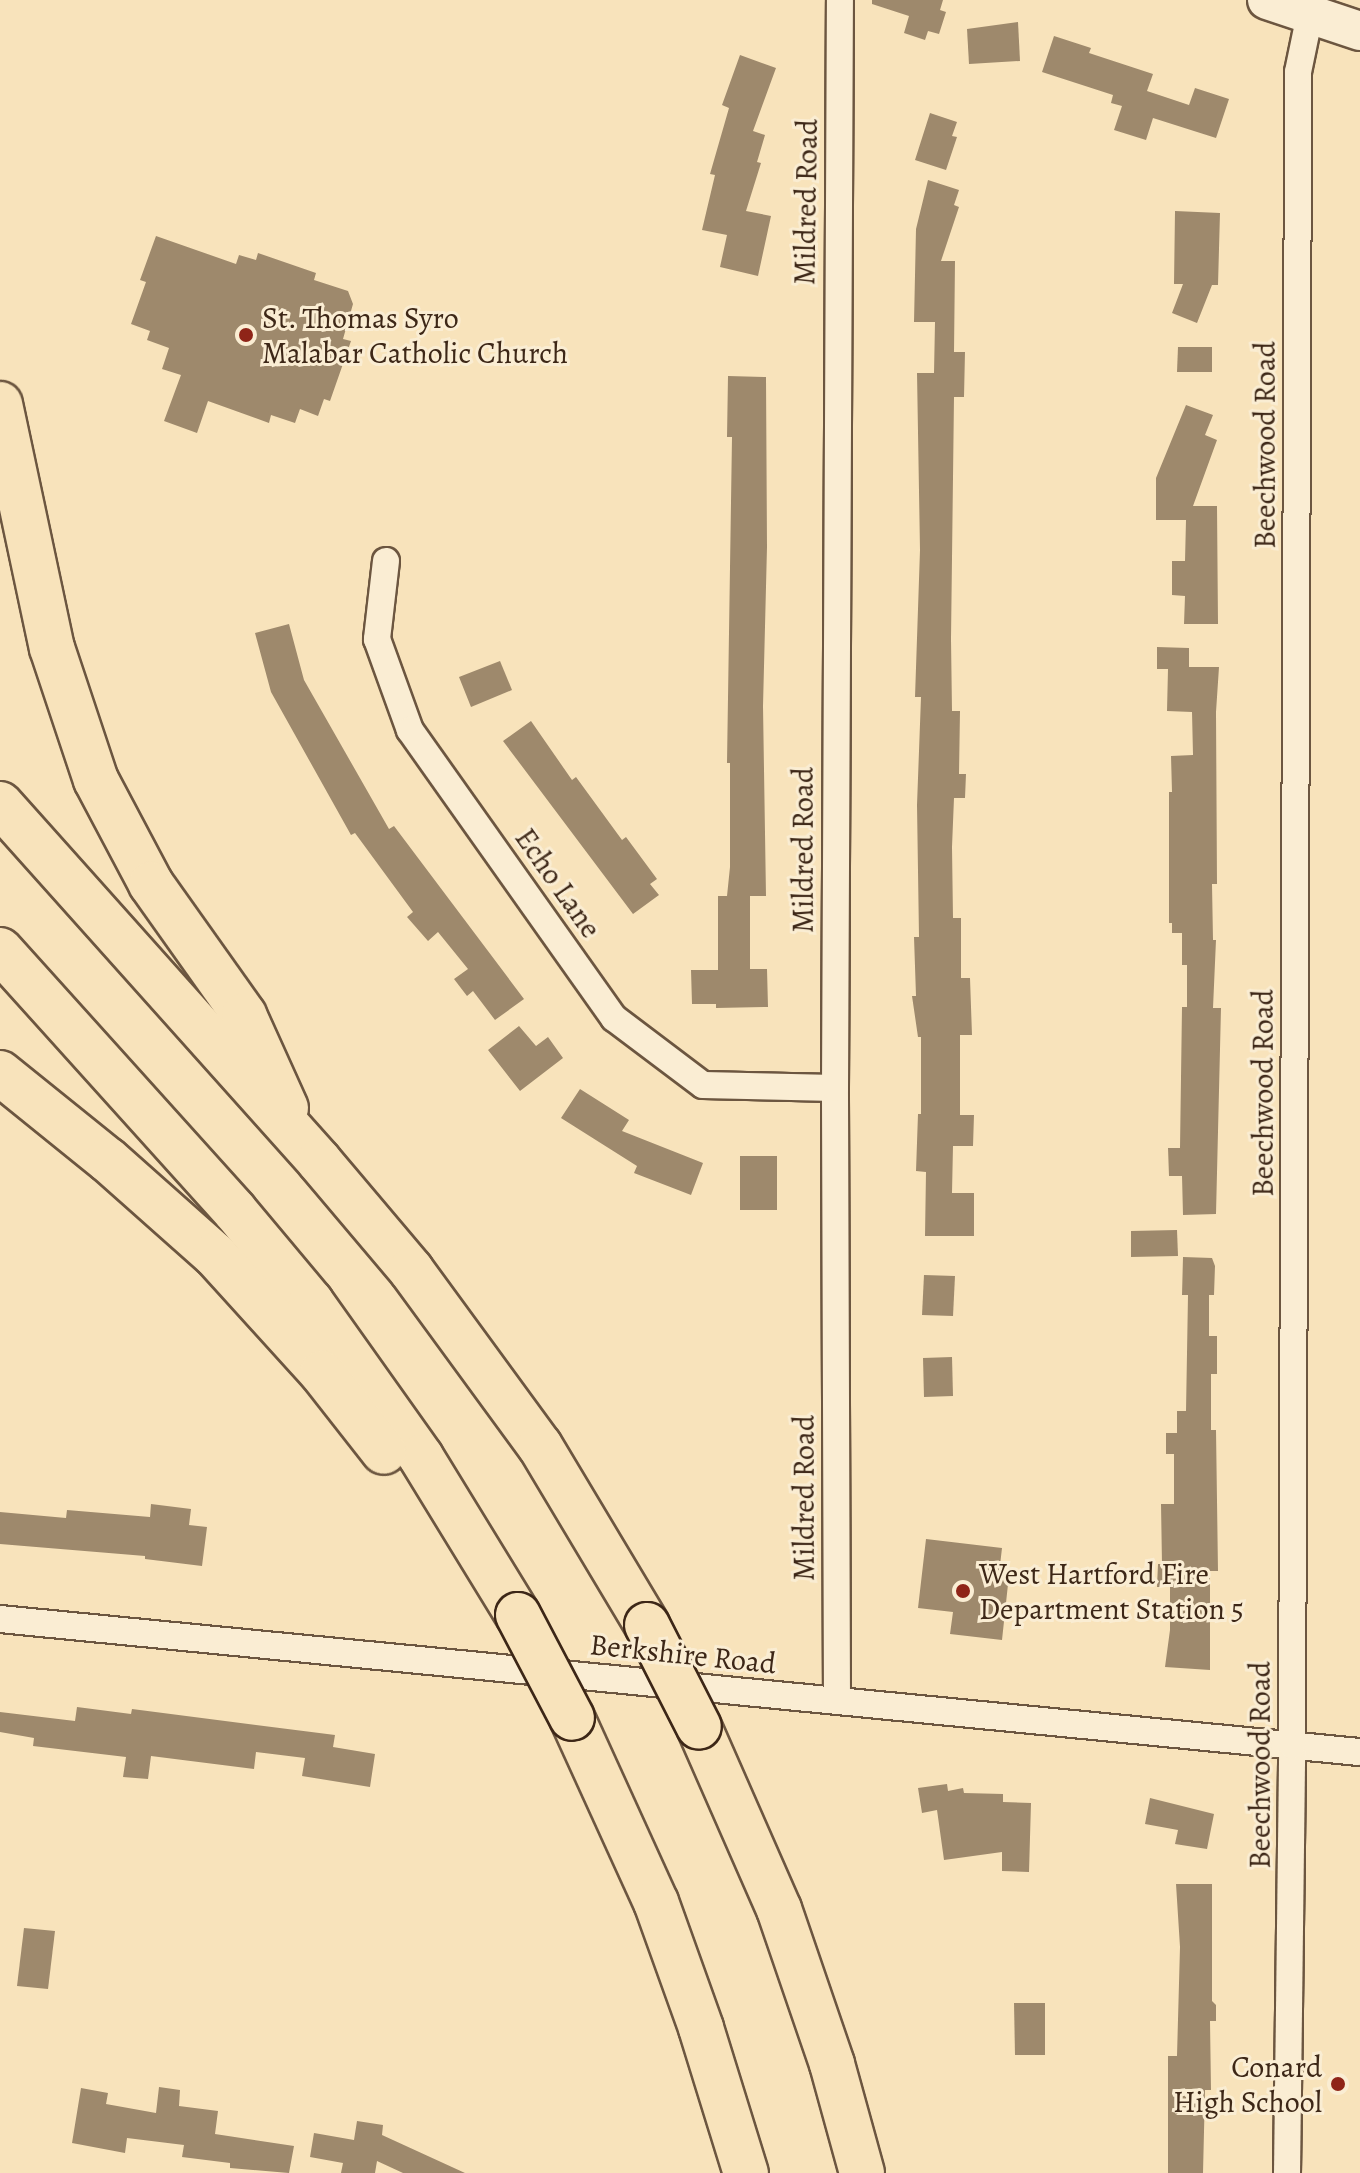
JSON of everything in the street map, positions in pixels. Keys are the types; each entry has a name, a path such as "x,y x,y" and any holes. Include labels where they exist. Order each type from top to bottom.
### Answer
{"highway":[{"path":"0,404 52,648 96,780 151,884 244,1015 267,1061 297,1136"},
{"path":"0,804 384,1237 490,1374 583,1513 647,1625 749,1834 793,1946 832,2064 862,2173"},
{"path":"0,950 235,1211 311,1302 397,1421 489,1565 572,1718 615,1806 660,1914 706,2043 746,2173"},
{"path":"0,1073 108,1160 215,1255 322,1373 419,1498 489,1565"}],"main road":[{"path":"1268,0 1360,31"}],"street":[{"name":"Mildred Road","path":"837,1701 835,1088 840,0"},
{"name":"Beechwood Road","path":"1287,2173 1292,1745 1298,72 1310,14"},
{"name":"Echo Lane","path":"386,561 377,639 410,730 614,1018 703,1085 835,1088"},
{"name":"Berkshire Road","path":"0,1619 1360,1752"}],"building":[{"path":"872,0 943,0 940,10 946,12 939,34 928,31 925,40 904,33 909,16 872,4"},
{"path":"1018,22 1020,61 969,64 967,29"},
{"path":"1054,36 1091,48 1089,53 1153,74 1147,91 1189,105 1195,88 1229,99 1216,138 1153,118 1146,140 1114,130 1122,106 1111,103 1113,95 1042,72"},
{"path":"740,55 776,68 753,131 765,135 757,162 761,163 746,211 771,216 758,276 720,267 727,235 702,230 715,175 710,174 729,108 722,105"},
{"path":"930,113 957,122 952,136 957,137 946,170 915,160"},
{"path":"928,180 959,190 954,205 959,207 941,261 955,261 954,352 965,352 964,397 954,397 951,639 952,711 960,711 959,774 966,774 965,798 954,798 952,847 953,918 961,918 961,978 970,978 972,1035 960,1035 960,1115 974,1115 973,1146 953,1146 952,1193 974,1193 974,1236 925,1236 926,1172 916,1171 918,1114 921,1114 921,1037 918,1037 912,996 916,996 914,937 919,937 917,805 921,697 915,697 920,550 917,373 934,373 935,322 914,322 916,229"},
{"path":"1175,211 1220,213 1218,285 1212,285 1197,323 1172,313 1183,284 1174,284"},
{"name":"St. Thomas Syro Malabar Catholic Church","path":"156,236 236,264 239,255 256,260 258,253 316,273 314,280 348,291 353,304 343,339 351,341 330,401 324,399 318,416 300,409 295,423 271,415 269,423 208,401 197,433 164,421 181,375 162,369 169,348 147,340 150,331 131,324 146,282 140,280"},
{"path":"1178,347 1212,347 1212,372 1177,372"},
{"path":"728,376 766,377 767,547 763,706 766,896 750,896 750,969 767,969 768,1007 716,1008 716,1004 692,1004 691,970 718,970 718,896 727,896 730,867 730,763 727,763 732,437 727,437"},
{"path":"1186,405 1213,415 1205,435 1217,440 1193,506 1217,506 1218,624 1184,624 1185,596 1172,595 1172,561 1185,561 1186,520 1156,520 1156,478"},
{"path":"289,624 304,680 389,829 394,826 524,999 495,1020 473,991 467,996 454,979 468,969 438,932 428,941 407,917 413,912 355,833 351,835 271,692 255,633"},
{"path":"1157,647 1189,648 1189,667 1219,667 1216,712 1217,884 1212,884 1213,940 1216,940 1213,1008 1221,1008 1216,1214 1183,1215 1182,1176 1169,1176 1168,1148 1180,1148 1182,1007 1187,1007 1187,965 1182,965 1182,933 1172,933 1172,923 1169,923 1171,756 1193,755 1192,712 1167,711 1168,669 1157,669"},
{"path":"500,661 512,690 471,707 459,677"},
{"path":"531,721 572,780 576,777 622,840 626,837 657,879 650,884 659,895 633,914 503,741"},
{"path":"519,1026 536,1046 548,1037 563,1058 520,1091 488,1050"},
{"path":"580,1089 629,1120 622,1131 703,1163 691,1195 634,1173 637,1166 561,1118"},
{"path":"740,1156 777,1156 777,1210 740,1210"},
{"path":"1177,1230 1178,1256 1131,1257 1131,1231"},
{"path":"1183,1257 1212,1258 1215,1266 1214,1295 1209,1295 1209,1336 1217,1336 1217,1374 1211,1374 1211,1430 1216,1430 1218,1571 1210,1571 1210,1670 1165,1667 1170,1630 1170,1587 1157,1587 1158,1564 1162,1564 1161,1504 1174,1504 1174,1454 1166,1454 1166,1433 1177,1433 1177,1411 1186,1411 1188,1295 1182,1295"},
{"path":"924,1275 955,1276 953,1316 922,1315"},
{"path":"952,1357 953,1396 924,1397 923,1358"},
{"path":"151,1504 191,1509 189,1525 207,1527 202,1566 145,1559 145,1556 0,1544 0,1512 66,1518 67,1510 150,1517"},
{"name":"West Hartford Fire Department Station 5","path":"926,1539 1002,1548 999,1574 1009,1575 1002,1640 950,1634 953,1612 918,1608"},
{"path":"77,1707 131,1714 132,1709 335,1735 333,1747 375,1754 370,1787 302,1776 305,1758 256,1752 254,1769 151,1756 148,1779 123,1777 126,1757 33,1746 34,1738 0,1732 0,1712 75,1721"},
{"path":"947,1784 948,1791 963,1788 964,1793 1003,1794 1003,1802 1031,1803 1029,1872 1002,1871 1002,1852 944,1860 937,1810 922,1813 918,1788"},
{"path":"1150,1798 1214,1814 1207,1849 1175,1844 1178,1830 1145,1824"},
{"path":"1176,1884 1212,1884 1212,2001 1216,2005 1216,2021 1210,2021 1211,2090 1205,2090 1203,2173 1168,2173 1168,2056 1177,2056 1180,1947"},
{"path":"24,1928 55,1931 48,1989 17,1986"},
{"path":"1014,2003 1045,2003 1045,2055 1015,2055"},
{"path":"159,2087 180,2090 179,2106 218,2111 215,2134 294,2146 289,2173 230,2168 230,2163 182,2157 184,2145 127,2138 125,2153 72,2143 81,2088 108,2093 106,2104 156,2113"},
{"path":"357,2121 383,2125 382,2135 465,2173 403,2173 377,2161 375,2173 341,2173 343,2163 310,2157 314,2133 354,2140"}],"place":[{"name":"St. Thomas Syro Malabar Catholic Church","path":"246,335"},
{"name":"West Hartford Fire Department Station 5","path":"963,1591"},
{"name":"Conard High School","path":"1338,2084"}]}
